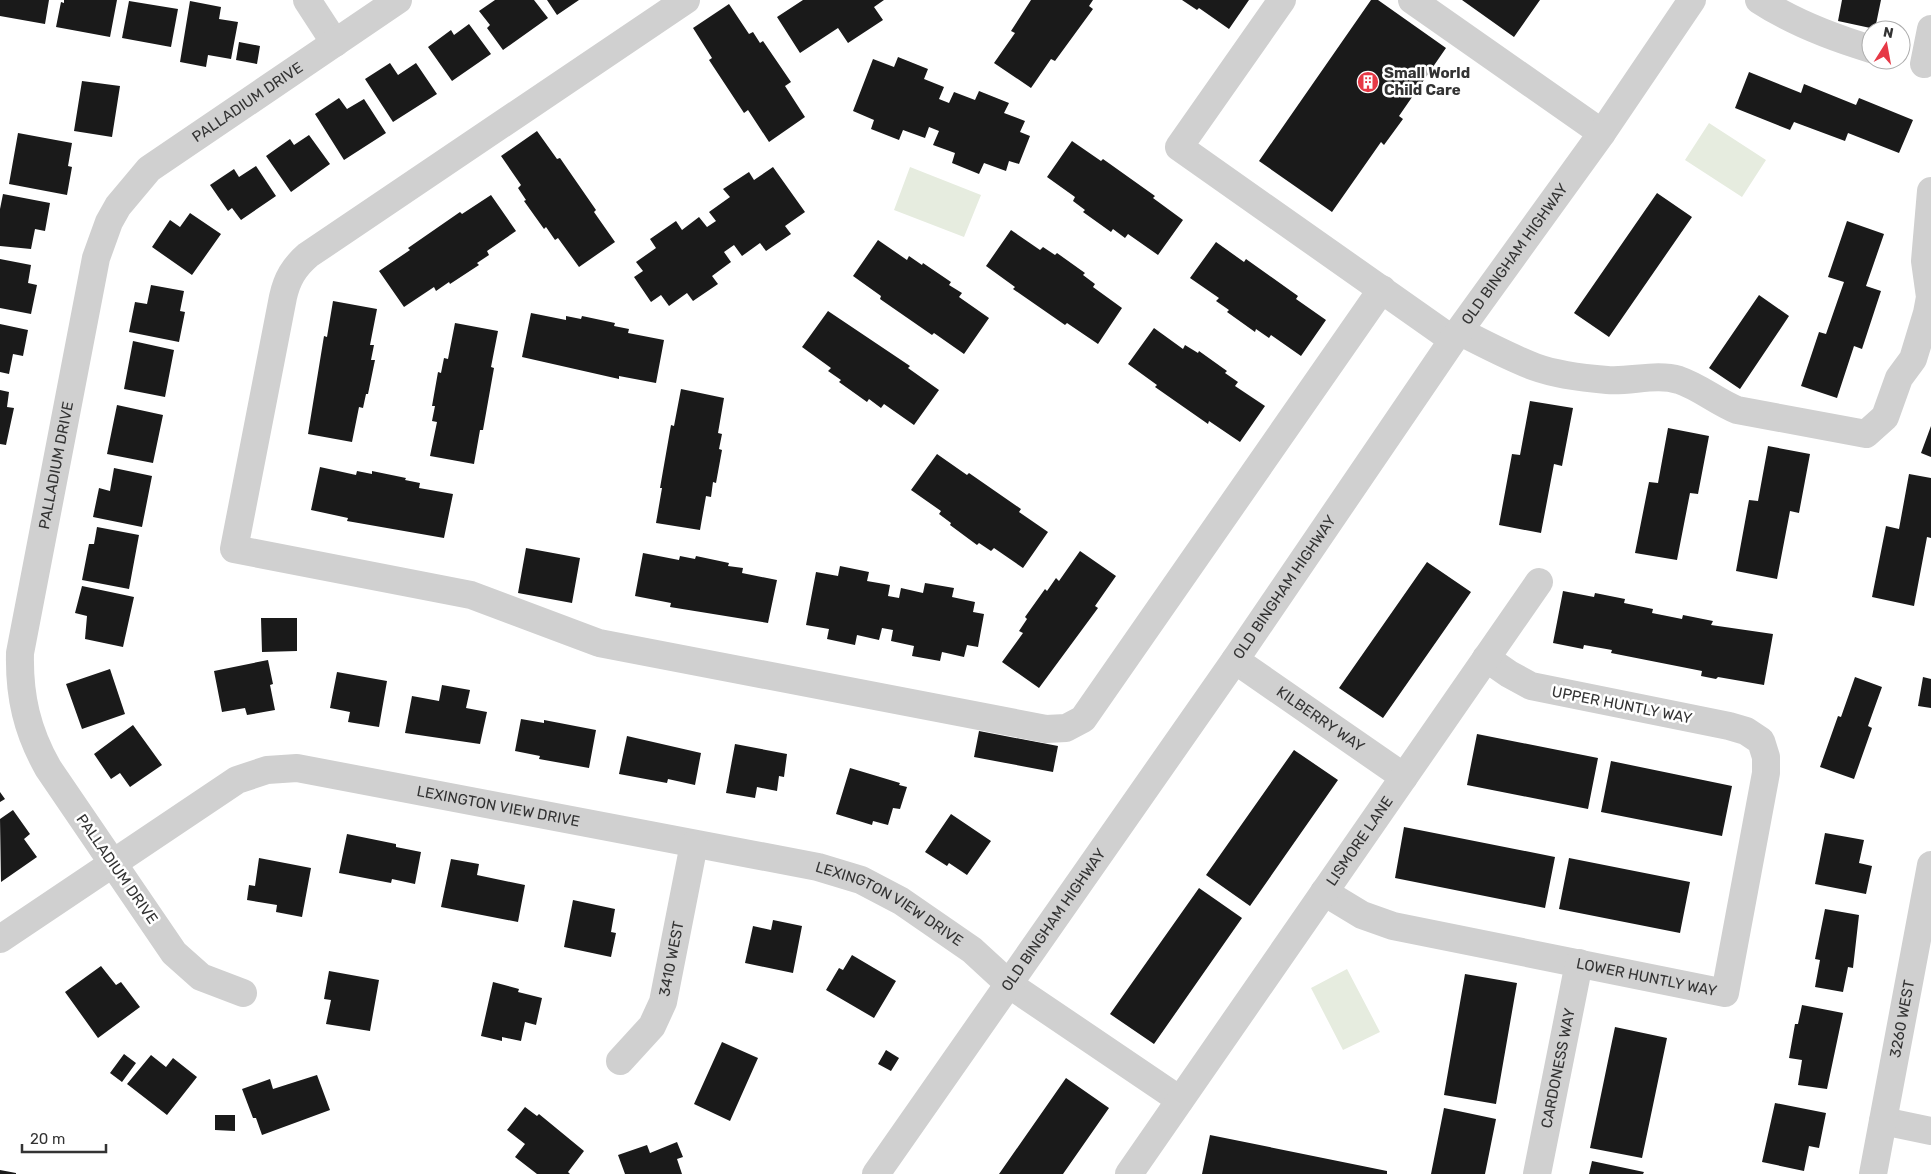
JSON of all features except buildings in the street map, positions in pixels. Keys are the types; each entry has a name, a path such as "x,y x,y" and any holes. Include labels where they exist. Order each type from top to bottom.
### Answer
{"street":[{"path":"307,0 335,43"},
{"name":"PALLADIUM DRIVE","path":"243,993 201,977 174,952 48,768 36,746 24,708 19,677 24,631 96,258 109,222 118,206 149,169 398,0"},
{"path":"686,0 316,249 299,263 292,272 282,297 234,549 471,595 599,643 1046,729 1066,728 1083,719 1382,289"},
{"path":"1282,0 1179,148 1382,289 1456,335 1551,372 1611,380 1666,378 1679,380 1697,387 1724,405 1737,410 1866,434 1885,417 1899,378 1913,359 1927,313 1930,297 1924,261 1931,191"},
{"path":"1412,0 1602,133"},
{"name":"OLD BINGHAM HIGHWAY","path":"876,1174 1235,660 1456,335 1602,133 1692,0"},
{"path":"1759,0 1780,14 1825,35 1861,46"},
{"path":"1919,63 1931,29"},
{"name":"LISMORE LANE","path":"1129,1174 1539,582"},
{"name":"UPPER HUNTLY WAY","path":"1486,658 1508,674 1531,686 1738,728 1761,741"},
{"name":"KILBERRY WAY","path":"1235,660 1404,777"},
{"name":"LOWER HUNTLY WAY","path":"1324,892 1362,915 1392,926 1725,993 1766,774 1766,757 1761,741"},
{"name":"LEXINGTON VIEW DRIVE","path":"0,939 238,780 252,774 282,768 312,770 818,867 861,880 901,901 972,950 1010,984"},
{"name":"3410 WEST","path":"620,1061 652,1026 663,1002 694,844"},
{"name":"3260 WEST","path":"1873,1174 1931,865"},
{"name":"CARDONESS WAY","path":"1538,1174 1579,963"},
{"path":"1010,984 1180,1100"},
{"path":"1883,1121 1931,1131"}],"shaded area":[{"path":"1709,123 1766,160 1742,197 1685,160"},
{"path":"910,167 981,195 964,237 894,210"},
{"path":"1347,969 1380,1032 1343,1050 1311,988"}],"place":[{"name":"Small World Child Care","path":"1368,82"}]}
